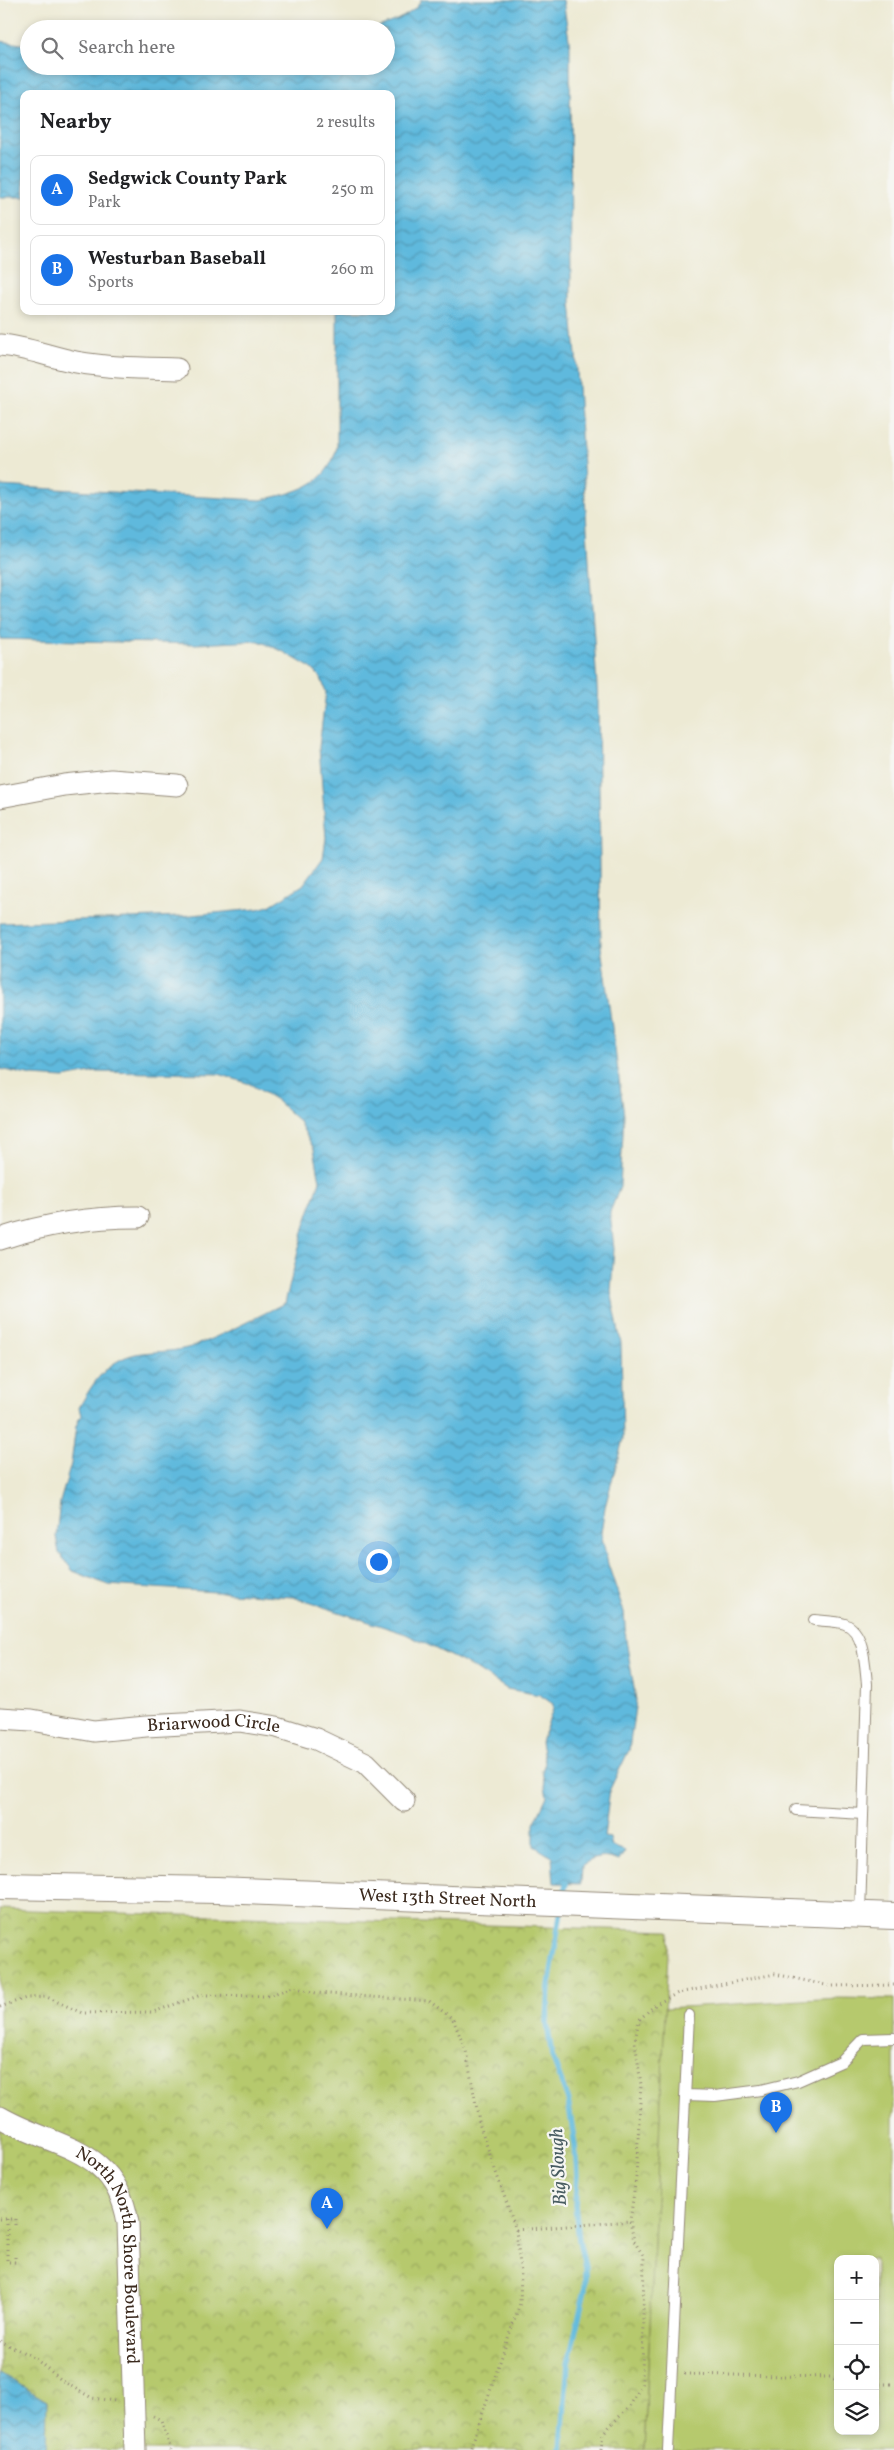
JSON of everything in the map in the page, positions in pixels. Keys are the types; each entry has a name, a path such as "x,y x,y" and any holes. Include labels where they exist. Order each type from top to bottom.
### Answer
{"street":[{"path":"0,345 39,351 73,361 100,366 177,370"},
{"path":"0,798 64,785 111,780 177,785"},
{"path":"0,1239 59,1223 102,1217 138,1217"},
{"name":"Briarwood Circle","path":"0,1718 32,1720 94,1731 146,1726 239,1722 277,1727 316,1739 366,1763 404,1801"},
{"name":"West 13th Street North","path":"0,1886 217,1890 894,1916"},
{"name":"North North Shore Boulevard","path":"0,2117 12,2124 82,2152 97,2163 117,2188 124,2205 128,2223 135,2450"}],"lane":[{"path":"814,1620 846,1624 857,1633 864,1656 867,1684 860,1915"},
{"path":"796,1810 863,1814"},
{"path":"668,2450 689,2015"},
{"path":"686,2094 715,2096 761,2090 798,2081 842,2062 863,2039 894,2038"}],"path":[{"path":"0,2007 26,1998 47,1998 82,2013 153,2012 201,1995 268,1996 293,1987 316,1993 429,2002 453,2019 466,2051 480,2126 516,2230 521,2273 520,2303 470,2450"},
{"path":"0,2219 15,2219 15,2226"},
{"path":"7,2219 7,2262 15,2262 15,2256"},
{"path":"516,2230 630,2220"},
{"path":"0,2341 33,2357 64,2382 92,2398 120,2401 161,2420 170,2450"},
{"path":"672,2374 830,2377 834,2379"},
{"path":"879,2384 894,2384"}],"green space":[{"path":"0,1909 669,1931 644,2450 0,2450"},
{"path":"838,1998 894,1999 894,2450 644,2450 665,2008"}],"water":[{"path":"421,0 563,0 570,46 571,302 598,702 601,947 624,1115 620,1187 610,1212 614,1249 611,1291 621,1343 623,1439 605,1507 601,1533 608,1564 624,1612 626,1640 636,1700 629,1750 610,1789 604,1837 610,1838 612,1846 625,1851 619,1861 600,1858 582,1865 581,1884 554,1883 552,1857 534,1846 534,1824 547,1796 542,1771 545,1763 541,1742 553,1709 553,1704 540,1695 507,1689 474,1668 406,1634 293,1597 108,1585 73,1571 59,1553 56,1536 60,1502 71,1464 76,1426 81,1415 79,1408 96,1380 111,1365 130,1355 194,1346 285,1303 304,1228 320,1181 314,1149 298,1120 276,1100 250,1084 219,1074 96,1072 64,1078 32,1076 0,1069 0,923 181,916 257,909 269,906 303,885 323,858 326,838 319,747 326,692 321,678 311,668 282,651 259,641 196,644 0,639 0,486 261,500 308,486 326,471 337,447 337,315 395,315 395,90 20,90 20,197 0,197 0,41 20,44 20,75 395,75 395,20 407,15 418,6"},
{"path":"0,2373 47,2401 46,2450 0,2450"}],"waterway":[{"name":"Big Slough","path":"563,1896 566,1884"},
{"name":"Big Slough","path":"561,1910 549,1986 547,2023 552,2056 568,2100 575,2145 577,2175 575,2205 579,2240 585,2267 585,2290 568,2364 561,2450"}],"place":[{"name":"Westurban Baseball","path":"776,2133"},
{"name":"Sedgwick County Park","path":"327,2229"}]}
